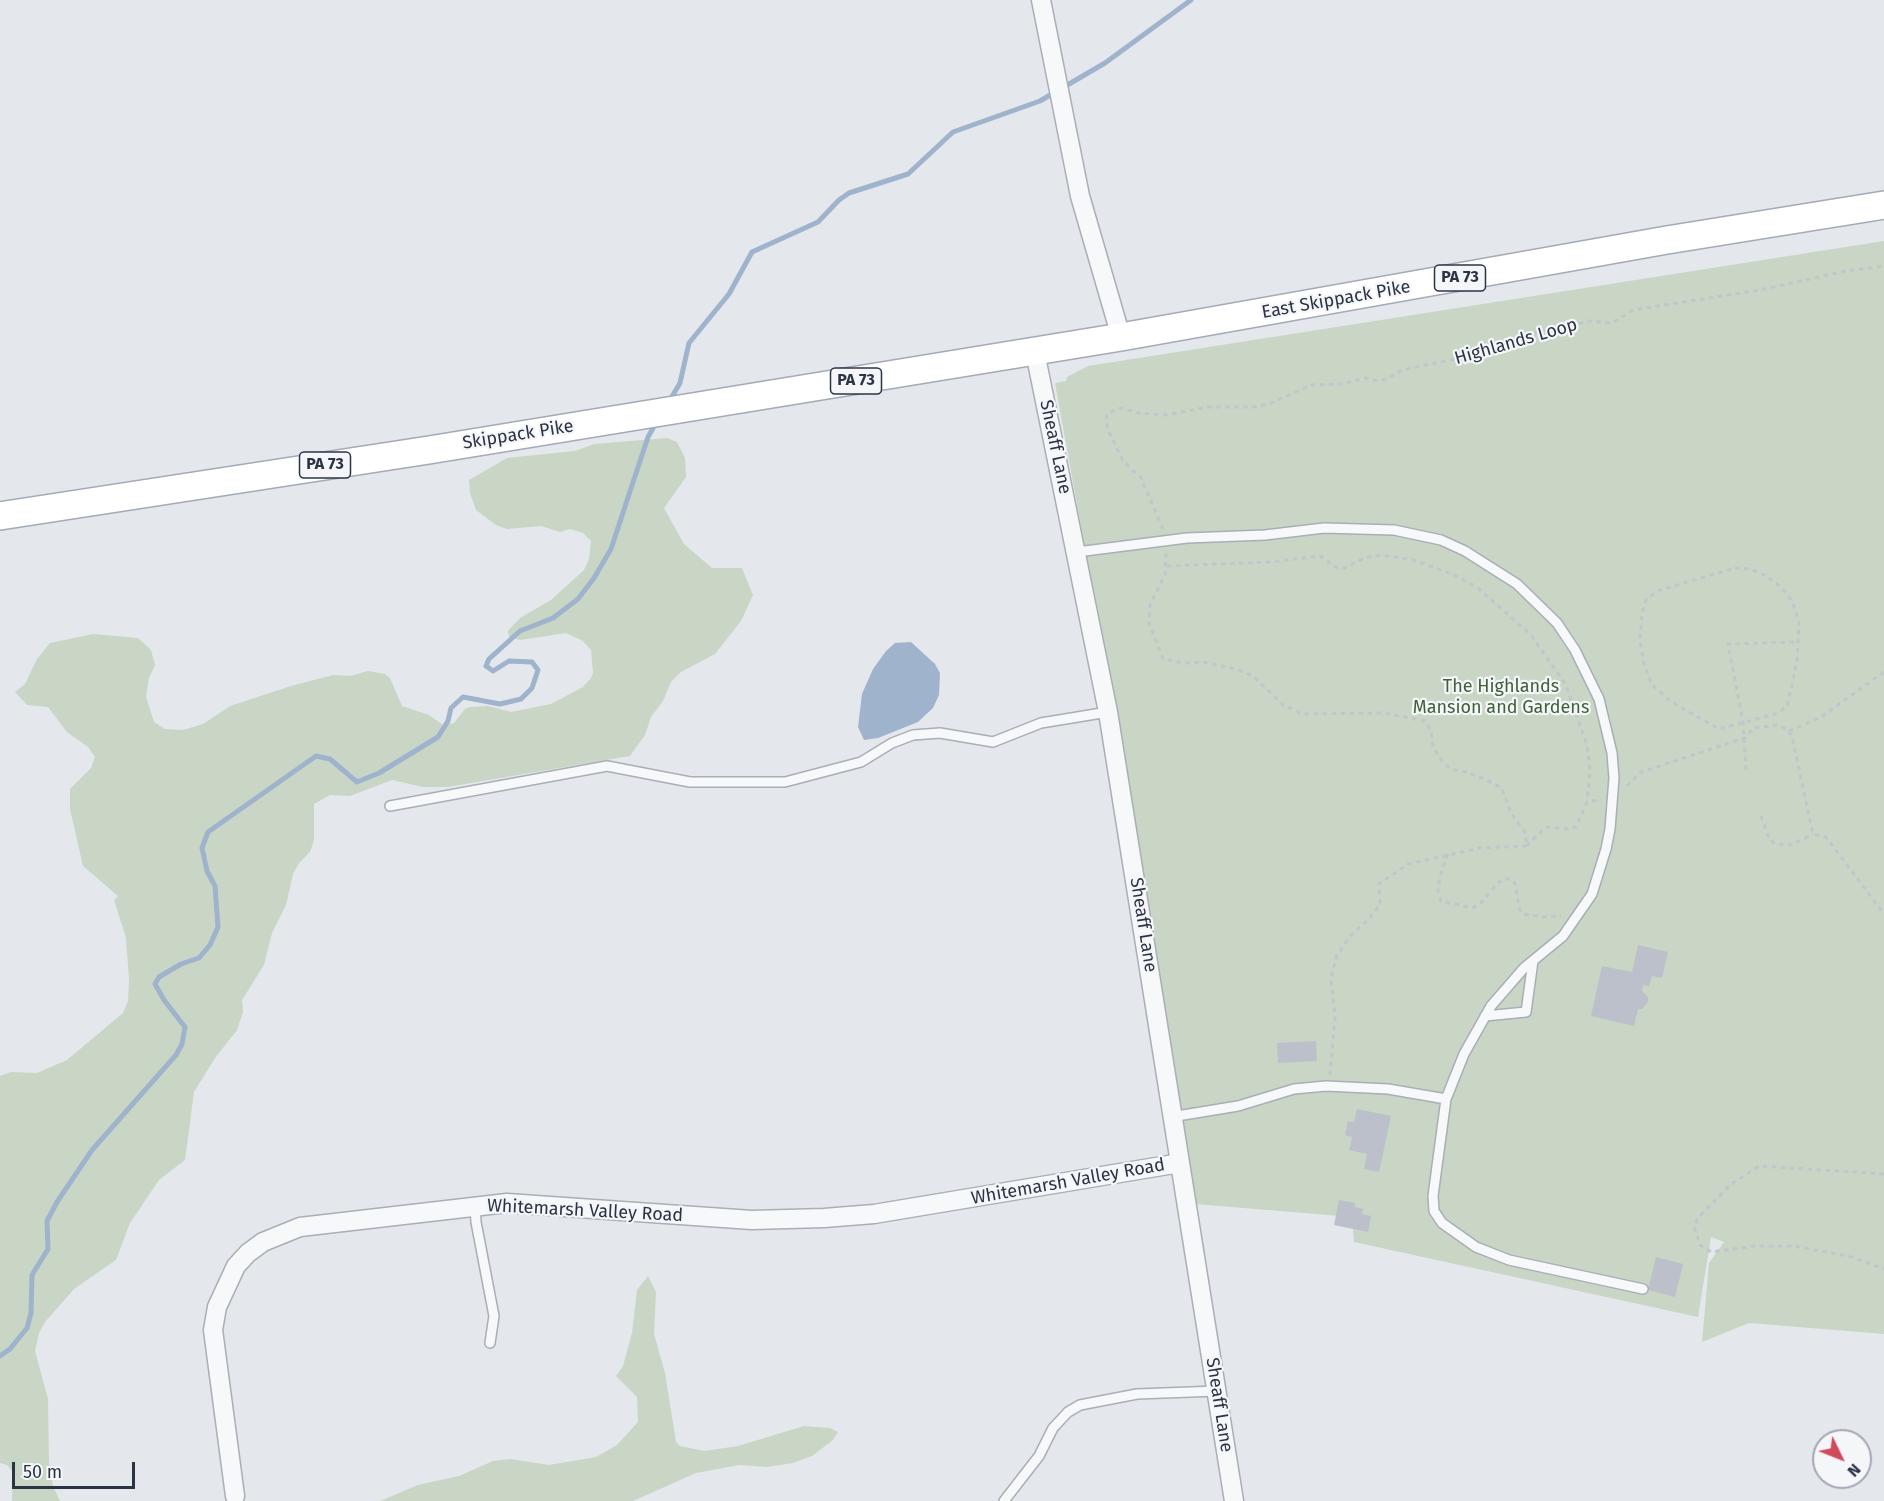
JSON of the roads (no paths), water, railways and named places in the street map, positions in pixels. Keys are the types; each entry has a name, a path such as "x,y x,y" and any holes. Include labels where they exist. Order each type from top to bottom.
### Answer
{"main road":[{"name":"East Skippack Pike","path":"1035,351 1667,240 1884,205"},
{"name":"Skippack Pike","path":"0,516 1035,351"}],"street":[{"path":"1041,0 1080,196 1121,337"},
{"name":"Sheaff Lane","path":"1035,351 1108,712 1234,1501"},
{"name":"Whitemarsh Valley Road","path":"235,1496 213,1330 220,1297 236,1266 264,1242 300,1227 507,1203 752,1220 824,1218 874,1214 1180,1163"}],"lane":[{"path":"1077,552 1165,541 1324,528 1367,528 1419,535 1465,551 1517,584 1557,623 1575,650 1599,699 1607,726 1614,778 1614,799 1606,849 1592,894 1563,936 1508,985 1485,1016 1452,1080 1446,1099 1433,1196 1434,1211 1442,1223 1476,1247 1509,1260 1643,1289"},
{"path":"390,806 607,766 690,782 785,782 861,762 892,743 913,735 940,733 993,742 1041,723 1108,712"},
{"path":"1485,1016 1526,1012 1533,961"},
{"path":"1171,1117 1238,1106 1294,1089 1329,1086 1388,1089 1446,1099"},
{"path":"475,1205 476,1222 494,1316 490,1343"},
{"path":"1004,1501 1039,1456 1053,1428 1068,1412 1080,1405 1137,1394 1217,1391"}],"water":[{"path":"911,642 935,664 940,673 939,695 933,708 918,722 878,738 864,740 858,727 862,694 873,669 895,643"}],"waterway":[{"path":"670,400 680,383 689,343 729,294 752,252 818,222 849,193 908,174 953,132 1040,101 1105,63 1191,0"},
{"path":"0,1356 10,1349 27,1328 31,1313 32,1275 48,1249 47,1221 57,1202 92,1150 176,1055 182,1044 185,1027 155,984 159,977 181,964 199,958 210,945 218,927 215,886 207,871 202,848 208,832 316,756 330,759 357,782 379,773 438,737 448,721 451,708 463,697 500,704 521,699 532,688 538,670 532,662 509,661 493,671 486,666 489,659 520,631 553,618 578,599 594,578 611,549 648,437 657,421"}],"park label":[{"name":"The Highlands Mansion and Gardens","path":"1501,697"}]}
